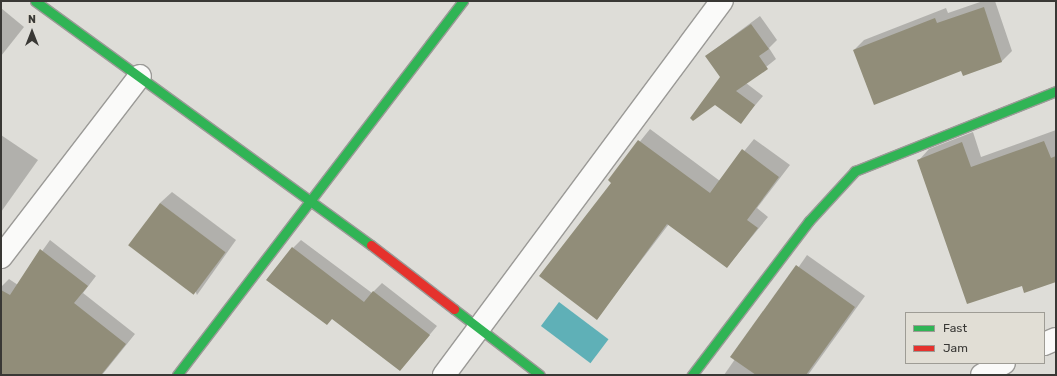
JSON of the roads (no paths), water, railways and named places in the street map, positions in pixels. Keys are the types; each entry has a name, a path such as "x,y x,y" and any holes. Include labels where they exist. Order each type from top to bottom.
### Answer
{"street":[{"path":"35,1 310,198 478,330 540,375"},
{"path":"177,375 310,198 463,1"},
{"path":"444,375 722,1"},
{"path":"1,257 140,76"},
{"path":"692,375 809,221 855,171 1056,91"},
{"path":"1045,344 1056,339"},
{"path":"982,375 1002,364"}],"water":[{"path":"559,302 609,339 590,363 541,326"}]}
